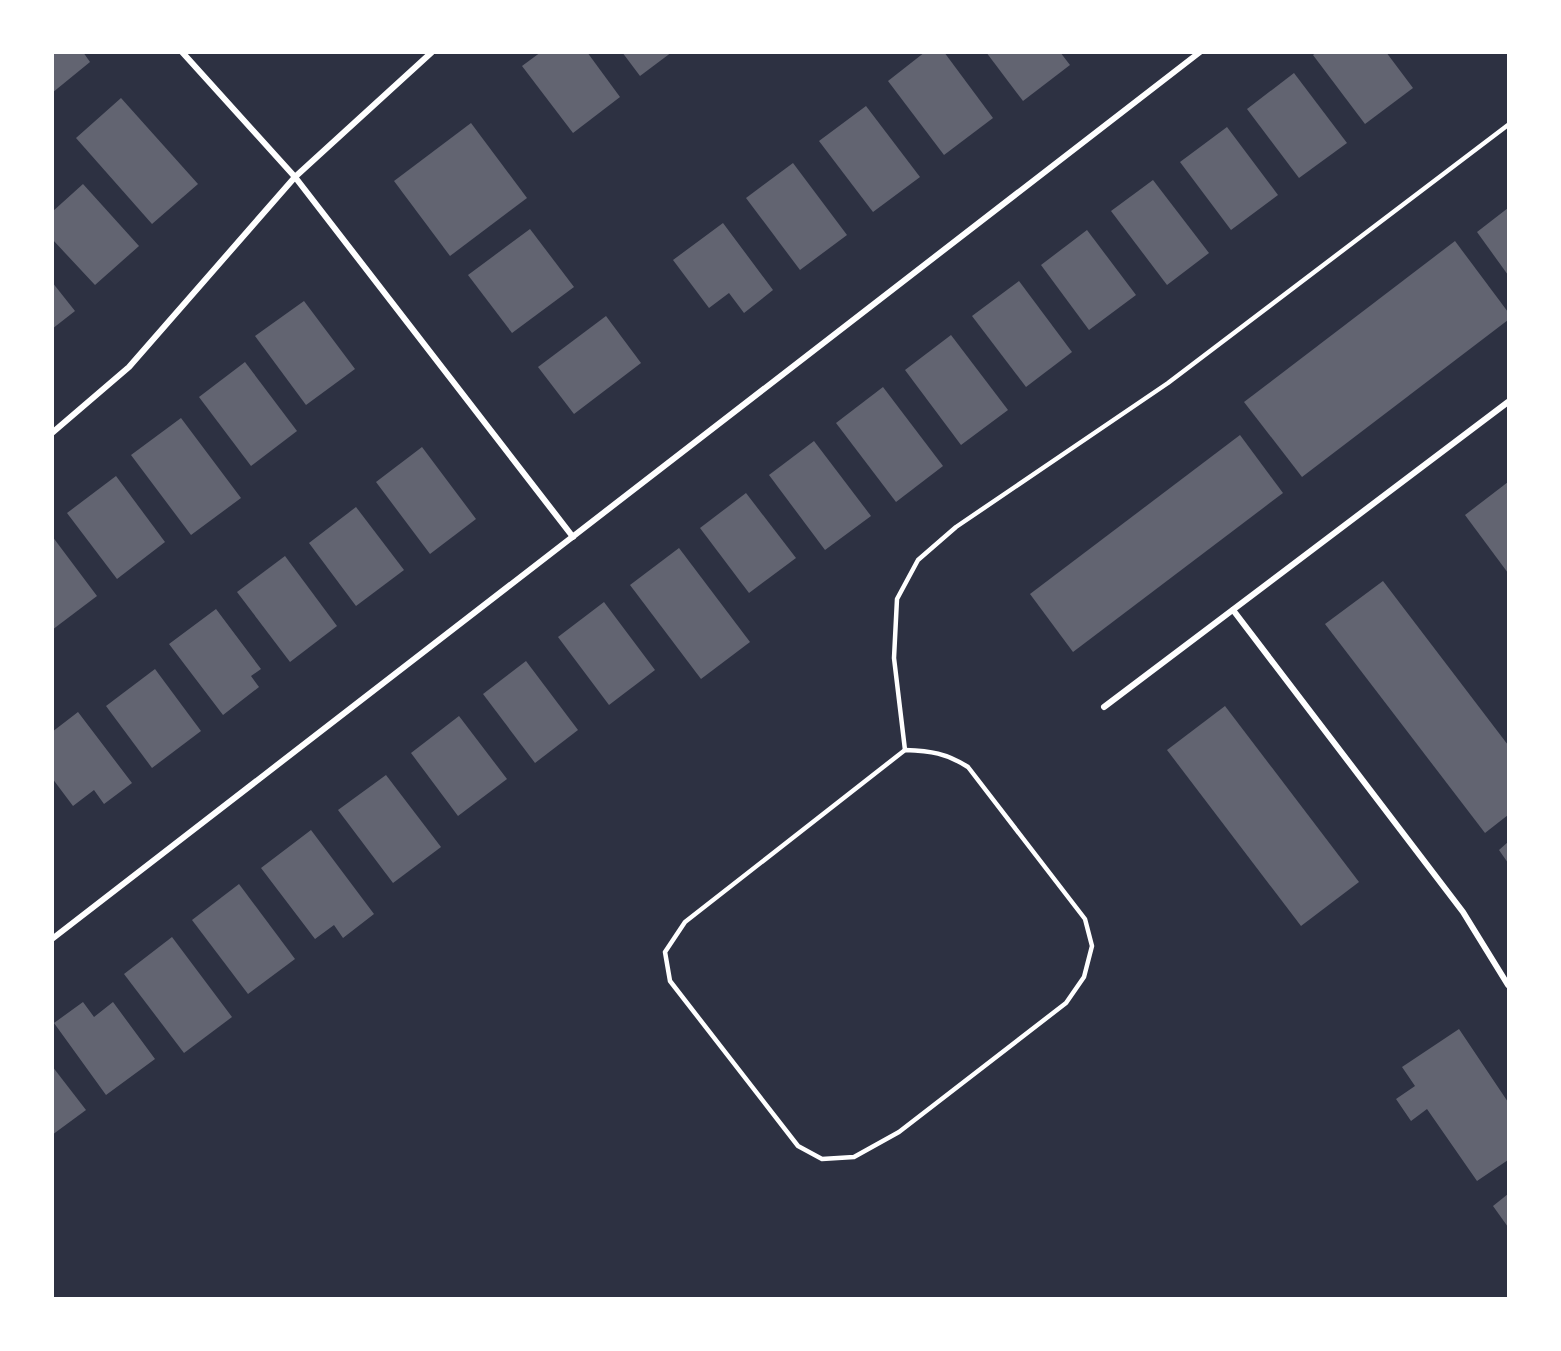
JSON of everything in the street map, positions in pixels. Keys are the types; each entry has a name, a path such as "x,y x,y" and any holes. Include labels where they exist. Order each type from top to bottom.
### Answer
{"street":[{"path":"182,52 295,177 573,537"},
{"path":"52,433 129,367 295,177 432,52"},
{"path":"52,939 1200,52"},
{"path":"1104,707 1509,402"},
{"path":"1233,610 1463,912 1509,985"}],"lane":[{"path":"905,750 894,658 897,599 918,560 956,527 1168,383 1509,125"},
{"path":"905,750 930,751 952,757 968,767 1085,919 1092,946 1084,977 1066,1003 899,1132 854,1157 822,1159 798,1146 670,981 665,952 685,921 905,750"}],"building":[{"path":"52,52 83,52 90,62 52,93"},
{"path":"541,52 587,52 620,97 573,133 522,66"},
{"path":"622,52 672,52 640,76"},
{"path":"925,52 944,52 993,118 944,155 888,81"},
{"path":"986,52 1060,52 1070,65 1023,101"},
{"path":"1317,52 1386,52 1413,88 1365,124 1313,55"},
{"path":"1294,73 1347,143 1299,178 1247,109"},
{"path":"121,98 198,184 152,224 76,138"},
{"path":"866,106 920,177 873,212 819,141"},
{"path":"471,123 527,198 450,256 394,181"},
{"path":"1227,127 1278,195 1231,230 1180,162"},
{"path":"793,163 847,235 800,270 746,198"},
{"path":"1153,180 1209,253 1167,285 1111,211"},
{"path":"83,184 139,246 95,285 52,239 52,212"},
{"path":"1508,208 1508,275 1477,232"},
{"path":"723,223 773,290 744,313 729,293 709,308 673,260"},
{"path":"530,229 574,287 512,333 468,275"},
{"path":"1087,230 1136,295 1089,330 1041,265"},
{"path":"1455,241 1508,312 1508,320 1302,477 1244,402"},
{"path":"1019,281 1072,352 1026,387 972,316"},
{"path":"52,282 75,311 52,329"},
{"path":"304,301 355,369 306,405 255,336"},
{"path":"606,316 641,363 574,414 538,367"},
{"path":"951,335 1008,410 961,445 905,370"},
{"path":"245,362 297,431 251,466 199,397"},
{"path":"883,387 943,466 896,502 836,423"},
{"path":"181,418 241,498 191,535 131,455"},
{"path":"1240,435 1283,493 1073,652 1030,594"},
{"path":"814,441 871,516 825,550 769,475"},
{"path":"422,447 476,519 430,554 376,482"},
{"path":"116,476 165,542 117,579 67,513"},
{"path":"1508,482 1508,573 1465,515"},
{"path":"746,493 796,558 749,593 700,528"},
{"path":"356,507 404,570 356,606 309,543"},
{"path":"52,536 97,596 52,630"},
{"path":"679,548 750,642 701,679 630,585"},
{"path":"285,556 337,626 290,662 237,592"},
{"path":"1383,581 1508,745 1508,815 1485,833 1325,624"},
{"path":"604,602 655,670 609,705 558,637"},
{"path":"216,609 261,669 251,676 259,687 223,715 169,644"},
{"path":"526,661 578,730 535,763 483,694"},
{"path":"155,669 201,731 152,768 106,706"},
{"path":"1225,706 1359,882 1301,926 1167,750"},
{"path":"78,712 132,783 104,804 94,790 73,806 52,778 52,732"},
{"path":"459,716 507,779 458,816 411,753"},
{"path":"386,775 441,847 393,883 338,810"},
{"path":"311,830 374,914 343,938 334,925 315,939 261,868"},
{"path":"1508,842 1508,863 1499,850"},
{"path":"239,884 295,959 248,994 192,920"},
{"path":"172,937 232,1017 184,1053 124,974"},
{"path":"83,1002 94,1017 113,1002 155,1059 106,1095 54,1023"},
{"path":"1459,1029 1508,1102 1508,1160 1477,1181 1427,1109 1411,1121 1396,1099 1415,1086 1402,1067"},
{"path":"52,1066 86,1110 52,1135"},
{"path":"1508,1194 1508,1227 1493,1206"}]}
